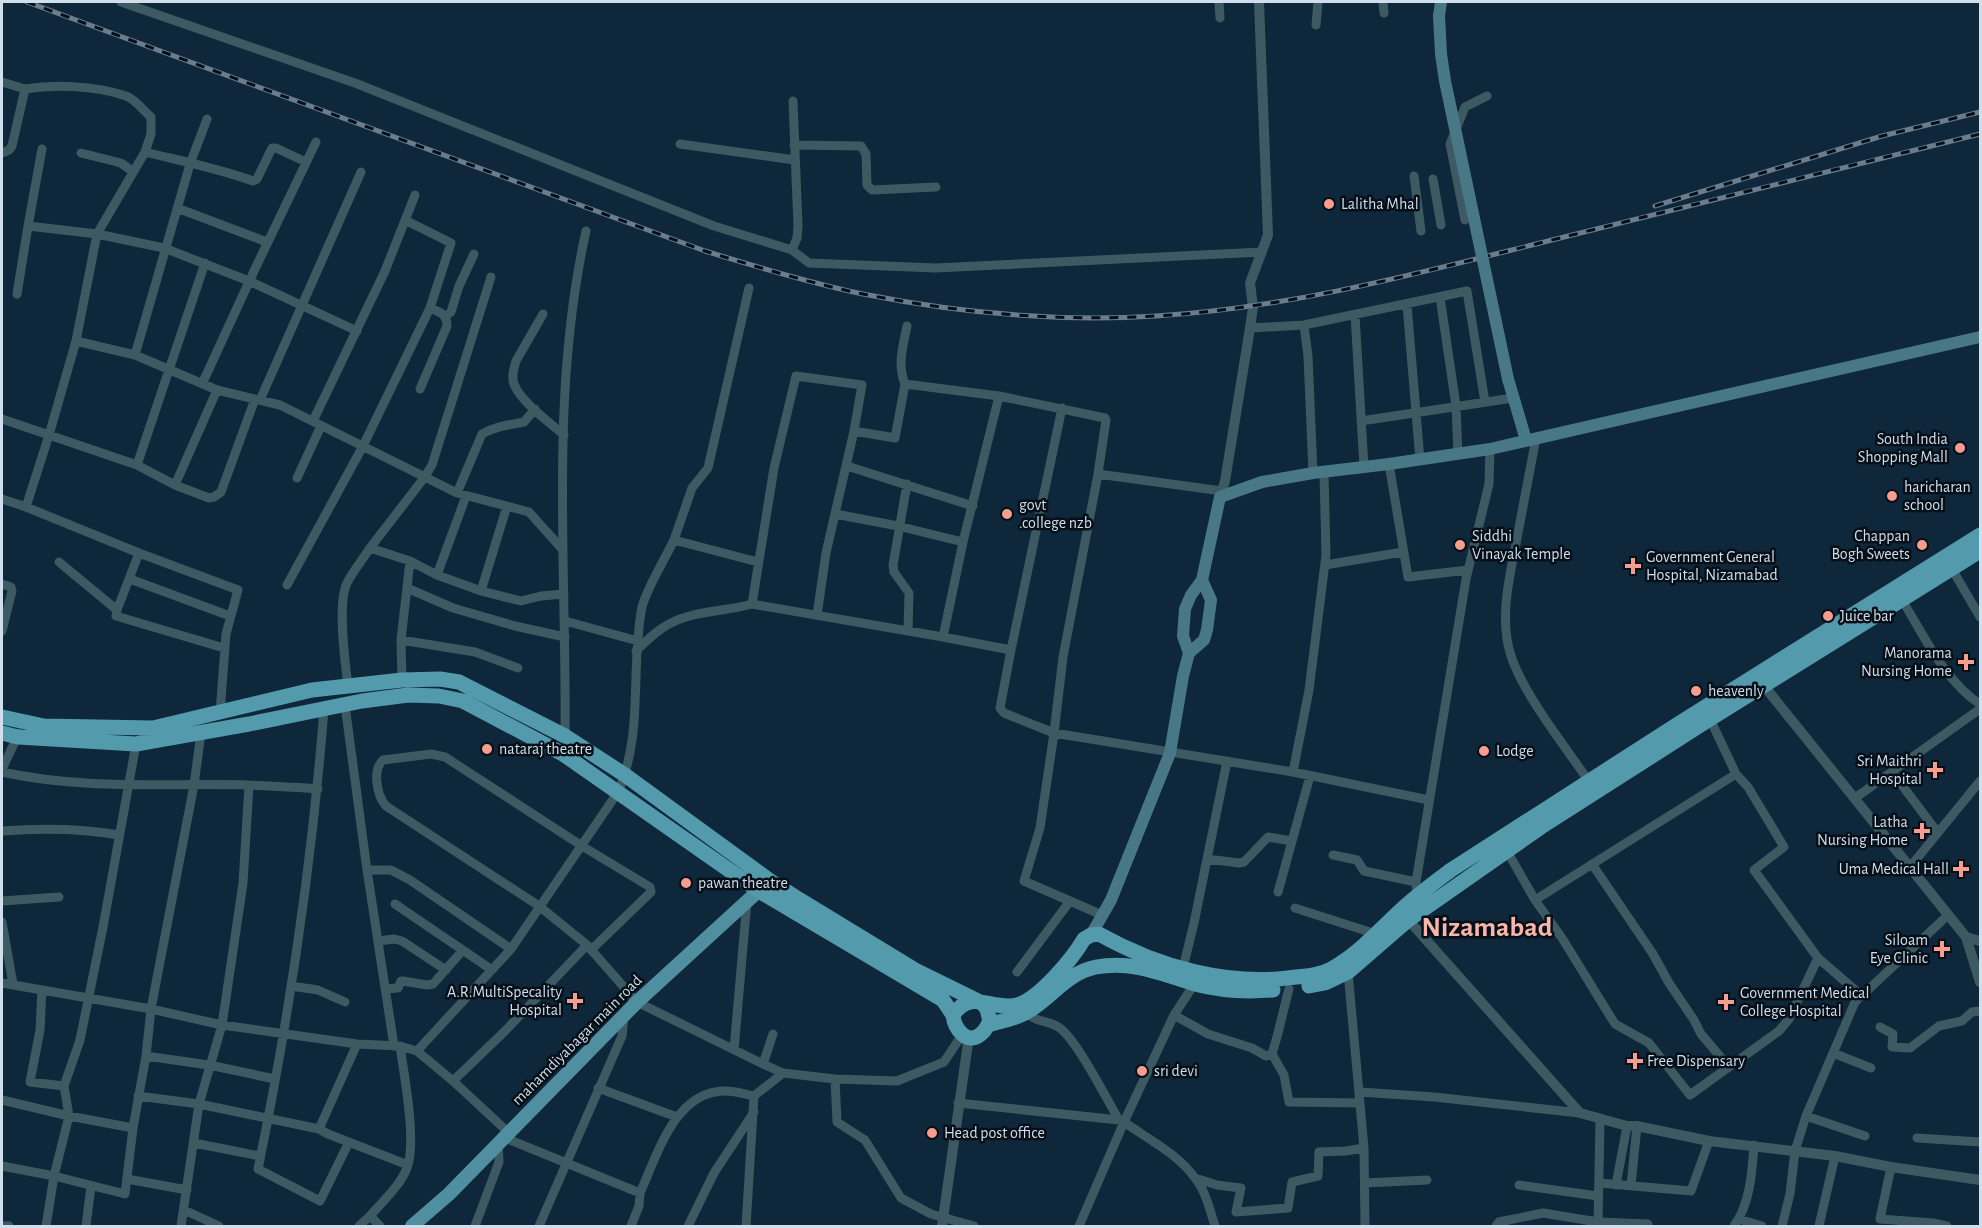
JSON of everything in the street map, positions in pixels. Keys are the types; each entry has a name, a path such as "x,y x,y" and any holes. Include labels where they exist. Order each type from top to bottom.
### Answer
{"highway":[{"path":"1085,940 1080,953 1083,960 1090,965 1140,967 1222,989 1246,991 1288,989 1325,983 1348,972 1409,915 1416,889 1451,870 1588,780 1980,536"},
{"path":"1023,1009 1085,940 1099,934 1142,954 1216,977 1246,980 1287,979 1319,974 1346,960 1376,934 1409,915 1710,719 1765,687 1980,551"},
{"path":"2,717 19,730 136,744 362,701 408,695 449,697 563,754 759,891 943,1000 953,1015 954,1024 965,1036 982,1034 990,1020 987,1010 980,1002 759,891 625,775 565,736 459,682 440,679 402,680 312,690 167,726 141,728 44,726 19,730 2,733"},
{"path":"988,1025 1023,1009 1079,972 1105,964 1112,951 1109,940"},
{"path":"953,1015 959,1006 969,1001 1023,1009"}],"main road":[{"path":"1441,2 1439,15 1445,81 1508,379 1513,398 1531,439"},
{"path":"1085,940 1111,900 1170,753 1189,653 1183,636 1185,609 1191,595 1202,580 1221,494 1262,482 1490,449 1980,337"},
{"path":"1189,653 1204,640 1209,620 1210,600 1202,580"},
{"name":"mahamdiyabagar main road","path":"412,1227 449,1194 637,1002 759,891"}],"street":[{"path":"121,2 355,83 714,226 792,250 804,260 816,264 936,268 1262,252"},
{"path":"1219,2 1220,18"},
{"path":"1098,474 1221,494 1253,307 1250,284 1268,235 1259,2"},
{"path":"1316,25 1318,2"},
{"path":"1383,2 1384,13"},
{"path":"2,82 25,88 81,87 128,97 151,117 151,134 145,152 97,234 76,341 26,507"},
{"path":"2,153 12,146 25,88"},
{"path":"1465,219 1450,144 1465,107 1487,96"},
{"path":"792,250 798,226 793,101"},
{"path":"135,355 164,248 190,164 207,119"},
{"path":"203,382 249,280 316,142"},
{"path":"680,144 795,160"},
{"path":"794,145 861,146 866,154 867,185 872,190 936,187"},
{"path":"145,152 220,169 253,181 257,179 272,148 306,162"},
{"path":"17,294 42,149"},
{"path":"81,153 121,163 132,171"},
{"path":"2,419 137,465 175,485 209,498 219,495 257,400 361,172"},
{"path":"1414,176 1421,231"},
{"path":"1433,179 1441,225"},
{"path":"297,478 317,423 385,271 415,195"},
{"path":"177,208 267,242"},
{"path":"286,585 363,446 430,308 450,243 405,220"},
{"path":"28,226 97,234 164,248 249,280 357,331"},
{"path":"565,736 562,471 567,366 578,270 586,231"},
{"path":"446,316 451,312 459,286 474,255"},
{"path":"137,465 205,263"},
{"path":"348,686 345,658 344,595 346,584 370,548 424,478 439,447 491,277"},
{"path":"417,1051 511,949 618,792 625,775 634,729 637,646 643,604 674,540 692,488 708,468 749,288"},
{"path":"1250,328 1304,326 1467,291 1485,402"},
{"path":"1440,297 1456,406 1458,455"},
{"path":"1407,305 1420,460"},
{"path":"430,308 446,316"},
{"path":"543,314 516,361 513,384 535,409 564,435"},
{"path":"1355,315 1364,467"},
{"path":"420,389 447,326 446,316"},
{"path":"854,431 895,438 905,384 900,361 907,326"},
{"path":"1293,772 1309,690 1325,565 1304,326"},
{"path":"76,341 135,355 203,382 217,390 280,405 424,478 461,494 525,510 534,516 563,550"},
{"path":"752,604 774,468 796,376 862,385 848,466 826,553 817,615"},
{"path":"905,384 999,396 1103,417 1106,420 1063,657 1040,828 1023,879 1102,915"},
{"path":"175,485 217,390"},
{"path":"943,637 963,542 999,396"},
{"path":"1361,421 1513,398"},
{"path":"1062,408 1011,650 1000,708 1004,713 1054,733 1293,772 1429,800"},
{"path":"437,575 482,434 488,430 524,422 535,409"},
{"path":"1531,439 1509,579 1505,616 1506,632 1511,656 1528,691 1588,780"},
{"path":"1333,855 1357,860 1364,871 1416,889 1468,570 1489,484 1490,449"},
{"path":"1389,464 1408,577 1468,570"},
{"path":"848,466 973,506"},
{"path":"907,484 893,565 894,572 909,593 908,631"},
{"path":"2,500 26,507 238,590 224,648 220,713"},
{"path":"482,591 507,506"},
{"path":"835,514 963,542"},
{"path":"674,540 758,562"},
{"path":"370,548 410,561 437,575 482,591 521,601 564,594"},
{"path":"1325,565 1403,552"},
{"path":"139,553 116,616 224,648"},
{"path":"402,680 401,640 410,561"},
{"path":"59,562 117,610"},
{"path":"1952,569 1980,617"},
{"path":"130,579 230,616"},
{"path":"2,584 11,587 12,591 2,631"},
{"path":"407,588 453,608 515,626 565,637"},
{"path":"1902,600 1947,672 1980,704"},
{"path":"637,646 668,625 683,618 752,604 1011,650"},
{"path":"565,621 637,646"},
{"path":"401,640 475,652 518,668"},
{"path":"1765,687 1966,937 1980,982"},
{"path":"345,705 385,989 409,1105 408,1165 401,1179 359,1227"},
{"path":"324,709 318,789 291,986 258,1169 319,1201 349,1142"},
{"path":"1855,798 1980,709"},
{"path":"1710,719 1736,774 1748,788 1784,847 1754,870 1818,958 1862,996"},
{"path":"19,730 2,770 36,780 130,785 249,785 318,789"},
{"path":"2,1166 125,1194 151,1009 194,785 201,733"},
{"path":"46,1227 54,1176 69,1116 64,1086 80,1040 136,744"},
{"path":"453,1081 589,948 652,889 439,755 383,759 376,775 382,801 386,806 539,906 589,948 637,1002 763,1064 783,1073 835,1079 897,1081 944,1062 965,1036"},
{"path":"1183,968 1227,761"},
{"path":"1892,772 1938,833"},
{"path":"1535,900 1736,774"},
{"path":"1278,892 1310,776"},
{"path":"1910,867 1980,781"},
{"path":"181,1227 199,1104 222,1024 243,883 249,785"},
{"path":"2,831 65,828 119,835"},
{"path":"1207,859 1239,863 1246,860 1268,837 1292,841"},
{"path":"1507,850 1535,900 1562,938 1615,1024 1649,1043 1690,1095 1779,1031 1789,1018 1818,958"},
{"path":"1592,864 1653,954 1701,1034 1729,1067"},
{"path":"367,870 391,870 410,880 511,949"},
{"path":"734,1050 759,891"},
{"path":"2,901 58,897"},
{"path":"1017,972 1070,901"},
{"path":"395,904 492,970"},
{"path":"1295,908 1376,934"},
{"path":"1409,915 1580,1113"},
{"path":"1782,1227 1790,1194 1795,1151 1806,1116 1856,1002 1948,915"},
{"path":"2,922 13,984"},
{"path":"1966,937 1980,941"},
{"path":"378,941 394,939 402,941 446,970"},
{"path":"385,989 397,989 401,981 430,986 463,950"},
{"path":"1348,972 1364,1148 1365,1227"},
{"path":"2,983 222,1024 357,1044 397,1046 417,1051 453,1081 503,1137 640,1192"},
{"path":"1079,1227 1121,1121 1174,1016 1195,983"},
{"path":"291,986 318,990 345,1002"},
{"path":"1288,989 1281,1026 1272,1054 1284,1075 1289,1102 1360,1103"},
{"path":"42,990 40,1030 30,1082 64,1086"},
{"path":"1023,1009 1035,1021 1060,1028 1077,1050 1121,1121 1178,1160 1196,1178 1202,1188 1215,1227"},
{"path":"1880,1028 1893,1035 1892,1047 1910,1048 1939,1026 1962,1021 1972,1012 1980,1011"},
{"path":"539,1227 622,1036 624,1016"},
{"path":"1174,1016 1208,1034 1252,1048 1266,1056 1272,1054"},
{"path":"763,1064 773,1034"},
{"path":"942,1222 965,1036"},
{"path":"319,1129 357,1044"},
{"path":"1833,1053 1871,1068"},
{"path":"146,1056 209,1065 275,1079"},
{"path":"754,1096 783,1073"},
{"path":"835,1079 837,1122 865,1140 901,1198 942,1222 974,1227"},
{"path":"598,1088 676,1117"},
{"path":"630,1227 639,1206 640,1192 676,1117 694,1101 708,1093 734,1091 754,1096"},
{"path":"1360,1092 1434,1096 1580,1113 1600,1120 1709,1141 1835,1156 1980,1180"},
{"path":"138,1096 199,1104 319,1129 408,1165"},
{"path":"746,1227 754,1096"},
{"path":"2,1100 133,1128"},
{"path":"958,1103 1121,1121"},
{"path":"688,1227 714,1173 754,1112"},
{"path":"1806,1116 1864,1136"},
{"path":"1598,1224 1600,1120"},
{"path":"1616,1185 1632,1126"},
{"path":"1631,1185 1632,1126"},
{"path":"475,1227 499,1162 503,1137"},
{"path":"1917,1138 1980,1142"},
{"path":"1599,1183 1691,1191 1709,1141"},
{"path":"194,1143 260,1156"},
{"path":"1754,1146 1751,1179 1736,1223 1762,1227"},
{"path":"1196,1178 1217,1185 1241,1188 1236,1212 1288,1208 1292,1182 1318,1176 1319,1152 1364,1148"},
{"path":"1819,1227 1835,1156"},
{"path":"1891,1167 1880,1219 1933,1223 1947,1227"},
{"path":"127,1179 188,1190"},
{"path":"1365,1183 1427,1180"},
{"path":"86,1227 92,1185"},
{"path":"1519,1185 1598,1196"},
{"path":"184,1210 219,1227"},
{"path":"1496,1227 1499,1222 1544,1213 1598,1224 1648,1224"},
{"path":"370,1216 380,1227"},
{"path":"2,1226 9,1227"}],"railway":[{"path":"27,2 705,251 803,280 899,301 972,311 1046,317 1119,318 1206,312 1354,288 1980,134"},
{"path":"1655,206 1882,136 1980,112"}],"place":[{"name":"Lalitha Mhal","path":"1329,204"},
{"name":"South India Shopping Mall","path":"1960,448"},
{"name":"haricharan school","path":"1892,496"},
{"name":"govt .college nzb","path":"1007,514"},
{"name":"Siddhi Vinayak Temple","path":"1460,545"},
{"name":"Chappan Bogh Sweets","path":"1922,545"},
{"name":"Government General Hospital, Nizamabad","path":"1633,566"},
{"name":"Juice bar","path":"1828,616"},
{"name":"Manorama Nursing Home","path":"1966,662"},
{"name":"heavenly","path":"1696,691"},
{"name":"nataraj theatre","path":"487,749"},
{"name":"Lodge","path":"1484,751"},
{"name":"Sri Maithri Hospital","path":"1935,770"},
{"name":"Latha Nursing Home","path":"1922,831"},
{"name":"Uma Medical Hall","path":"1961,869"},
{"name":"pawan theatre","path":"686,883"},
{"name":"Siloam Eye Clinic","path":"1942,949"},
{"name":"A.R.MultiSpecality Hospital","path":"575,1001"},
{"name":"Government Medical College Hospital","path":"1726,1002"},
{"name":"Free Dispensary","path":"1635,1061"},
{"name":"sri devi","path":"1142,1071"},
{"name":"Head post office","path":"932,1133"}],"district":[{"name":"Nizamabad","path":"1487,928"}]}
